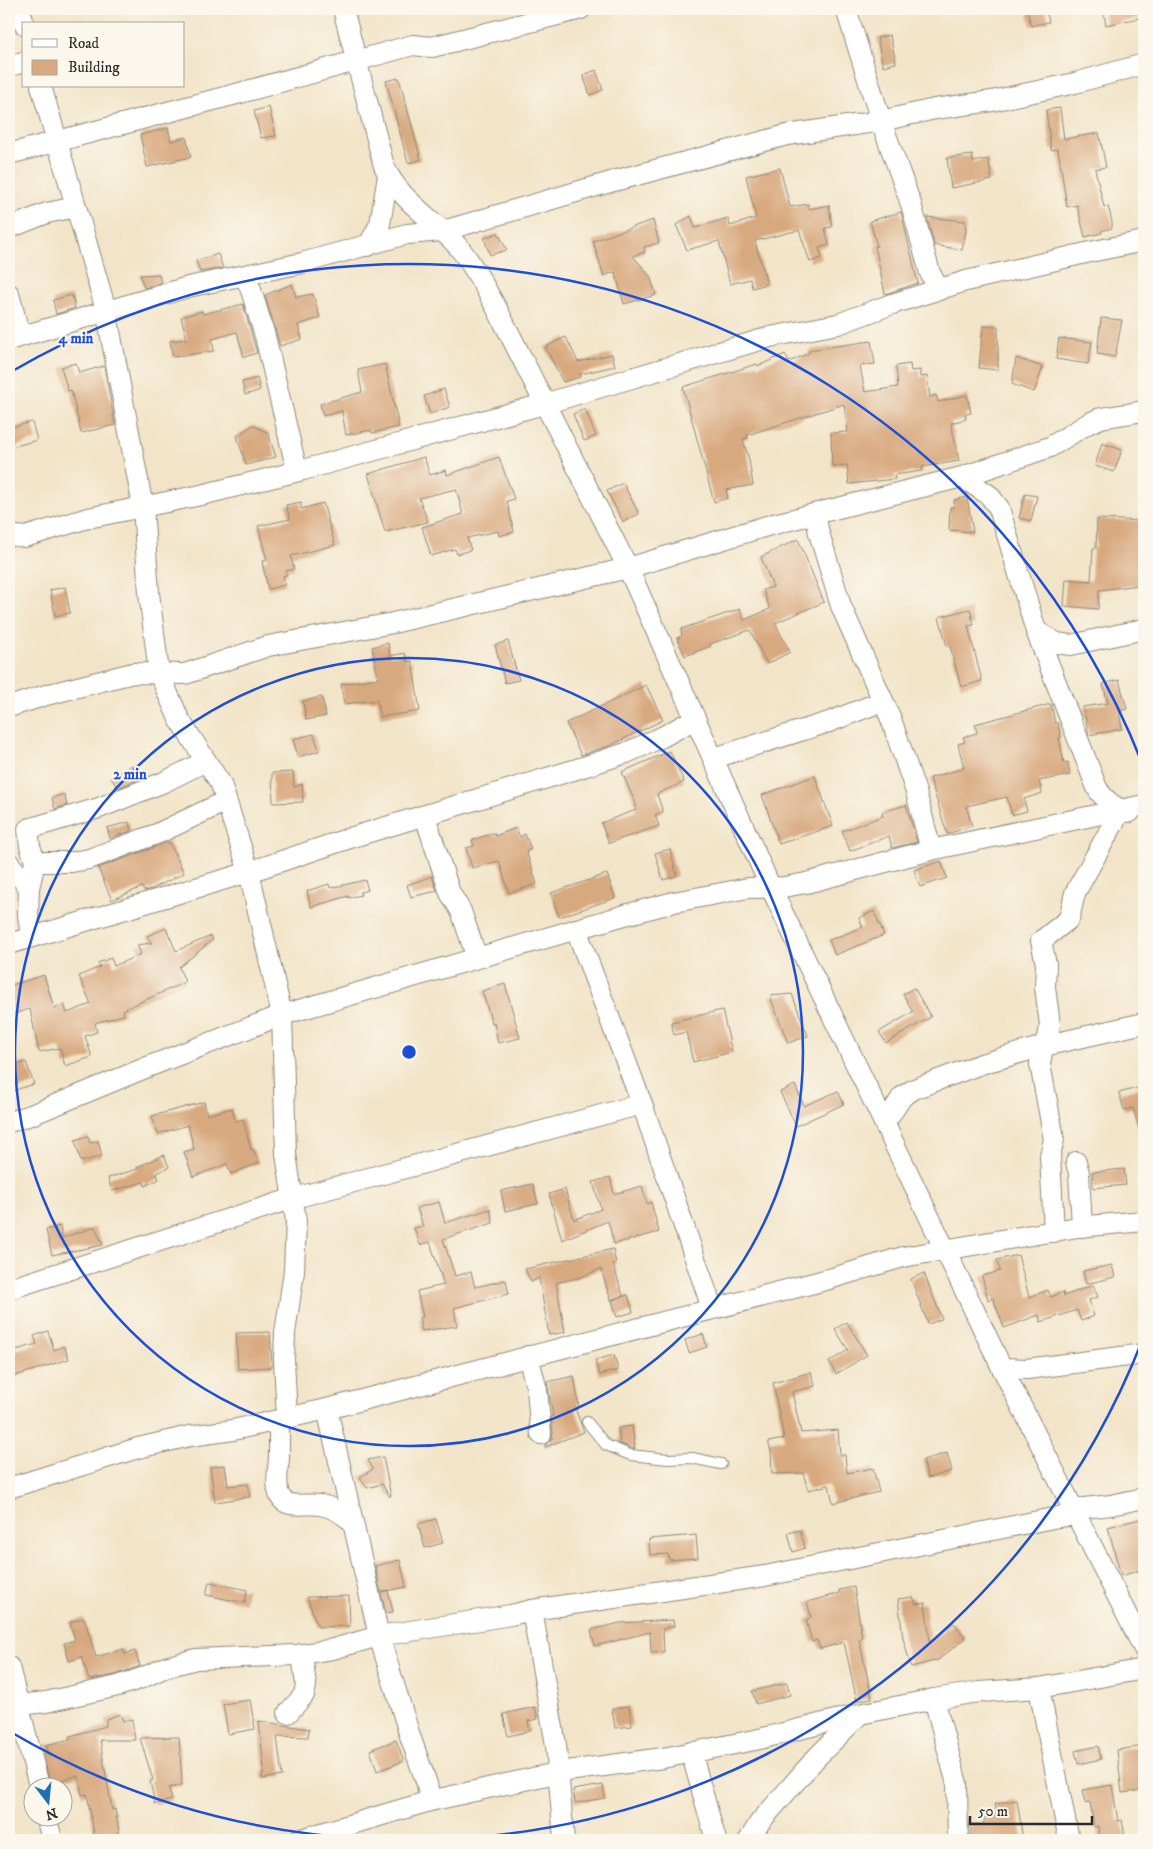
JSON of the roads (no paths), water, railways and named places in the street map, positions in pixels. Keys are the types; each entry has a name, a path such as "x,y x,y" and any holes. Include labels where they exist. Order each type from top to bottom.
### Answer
{"street":[{"path":"20,9 23,22"},
{"path":"343,9 388,176 410,202 460,249 497,309 628,568 770,886 1002,1368 1144,1649"},
{"path":"9,154 413,45 430,47 476,37 581,9"},
{"path":"846,9 880,121 911,204 930,273 939,290"},
{"path":"9,66 22,63"},
{"path":"9,294 14,338 106,310 209,282 245,276 368,246 415,232 442,231 614,181 772,139 821,129 880,121 935,109 992,101 1075,83 1144,64"},
{"path":"42,88 106,310 143,506 149,593 159,673 179,719 221,784 249,872 282,1015 286,1154 291,1199 296,1221 296,1242 284,1359 283,1419 277,1480 278,1491 282,1500 288,1504 328,1507 345,1515 353,1523"},
{"path":"368,246 380,224 388,176"},
{"path":"9,228 48,213 76,207"},
{"path":"9,535 25,537 88,518 201,495 296,471 544,404 770,337 838,324 892,304 966,281 1144,241"},
{"path":"245,276 264,336 296,471"},
{"path":"9,707 46,695 133,673 185,674 268,646 393,623 628,568 770,525 962,477 1050,447 1095,420 1144,411"},
{"path":"962,477 989,495 999,508 1036,632 1097,788 1105,798 1121,810 1144,814"},
{"path":"815,514 841,606 883,701 916,792 931,850"},
{"path":"1036,632 1057,642 1071,645 1144,628"},
{"path":"714,758 829,722 883,701"},
{"path":"9,944 249,872 353,837 626,753 662,737 695,719"},
{"path":"31,937 28,915 28,888 35,862 30,846 28,829 99,808 164,782 206,761"},
{"path":"35,862 72,862 89,859 159,833 226,801"},
{"path":"9,1122 31,1115 282,1015 576,929 674,902 748,888 784,887 806,883 931,850 1144,805"},
{"path":"1054,1232 1050,1156 1054,1138 1040,1071 1043,1046 1049,1033 1050,1025 1046,988 1046,964 1041,940 1069,919 1075,894 1121,810"},
{"path":"425,816 450,893 461,911 478,958"},
{"path":"9,863 28,888"},
{"path":"576,929 642,1104 712,1308"},
{"path":"885,1123 902,1097 914,1089 981,1064 1043,1046 1144,1022"},
{"path":"9,1289 291,1199 642,1104"},
{"path":"1076,1162 1079,1173 1082,1227"},
{"path":"9,1488 138,1448 190,1436 233,1430 327,1409 829,1279 903,1258 1082,1227 1144,1221"},
{"path":"1002,1368 1027,1369 1144,1354"},
{"path":"528,1356 537,1390 542,1434"},
{"path":"327,1409 379,1636 427,1784 430,1801"},
{"path":"19,1705 118,1686 166,1667 196,1660 302,1654 333,1649 379,1636 532,1610 765,1576 1144,1498"},
{"path":"532,1610 560,1772 564,1840"},
{"path":"288,1713 304,1695 306,1685 302,1654"},
{"path":"298,1840 430,1801 560,1772 663,1758 755,1740 860,1714 934,1699 980,1692 1039,1688 1144,1670"},
{"path":"10,1674 37,1776"},
{"path":"1039,1688 1069,1840"},
{"path":"934,1699 957,1784 958,1840"},
{"path":"749,1840 760,1822 817,1757 860,1714"},
{"path":"691,1752 716,1840"},
{"path":"48,1826 52,1840"}],"lane":[{"path":"587,1422 606,1445 630,1455 668,1459 692,1458 721,1464"}]}
